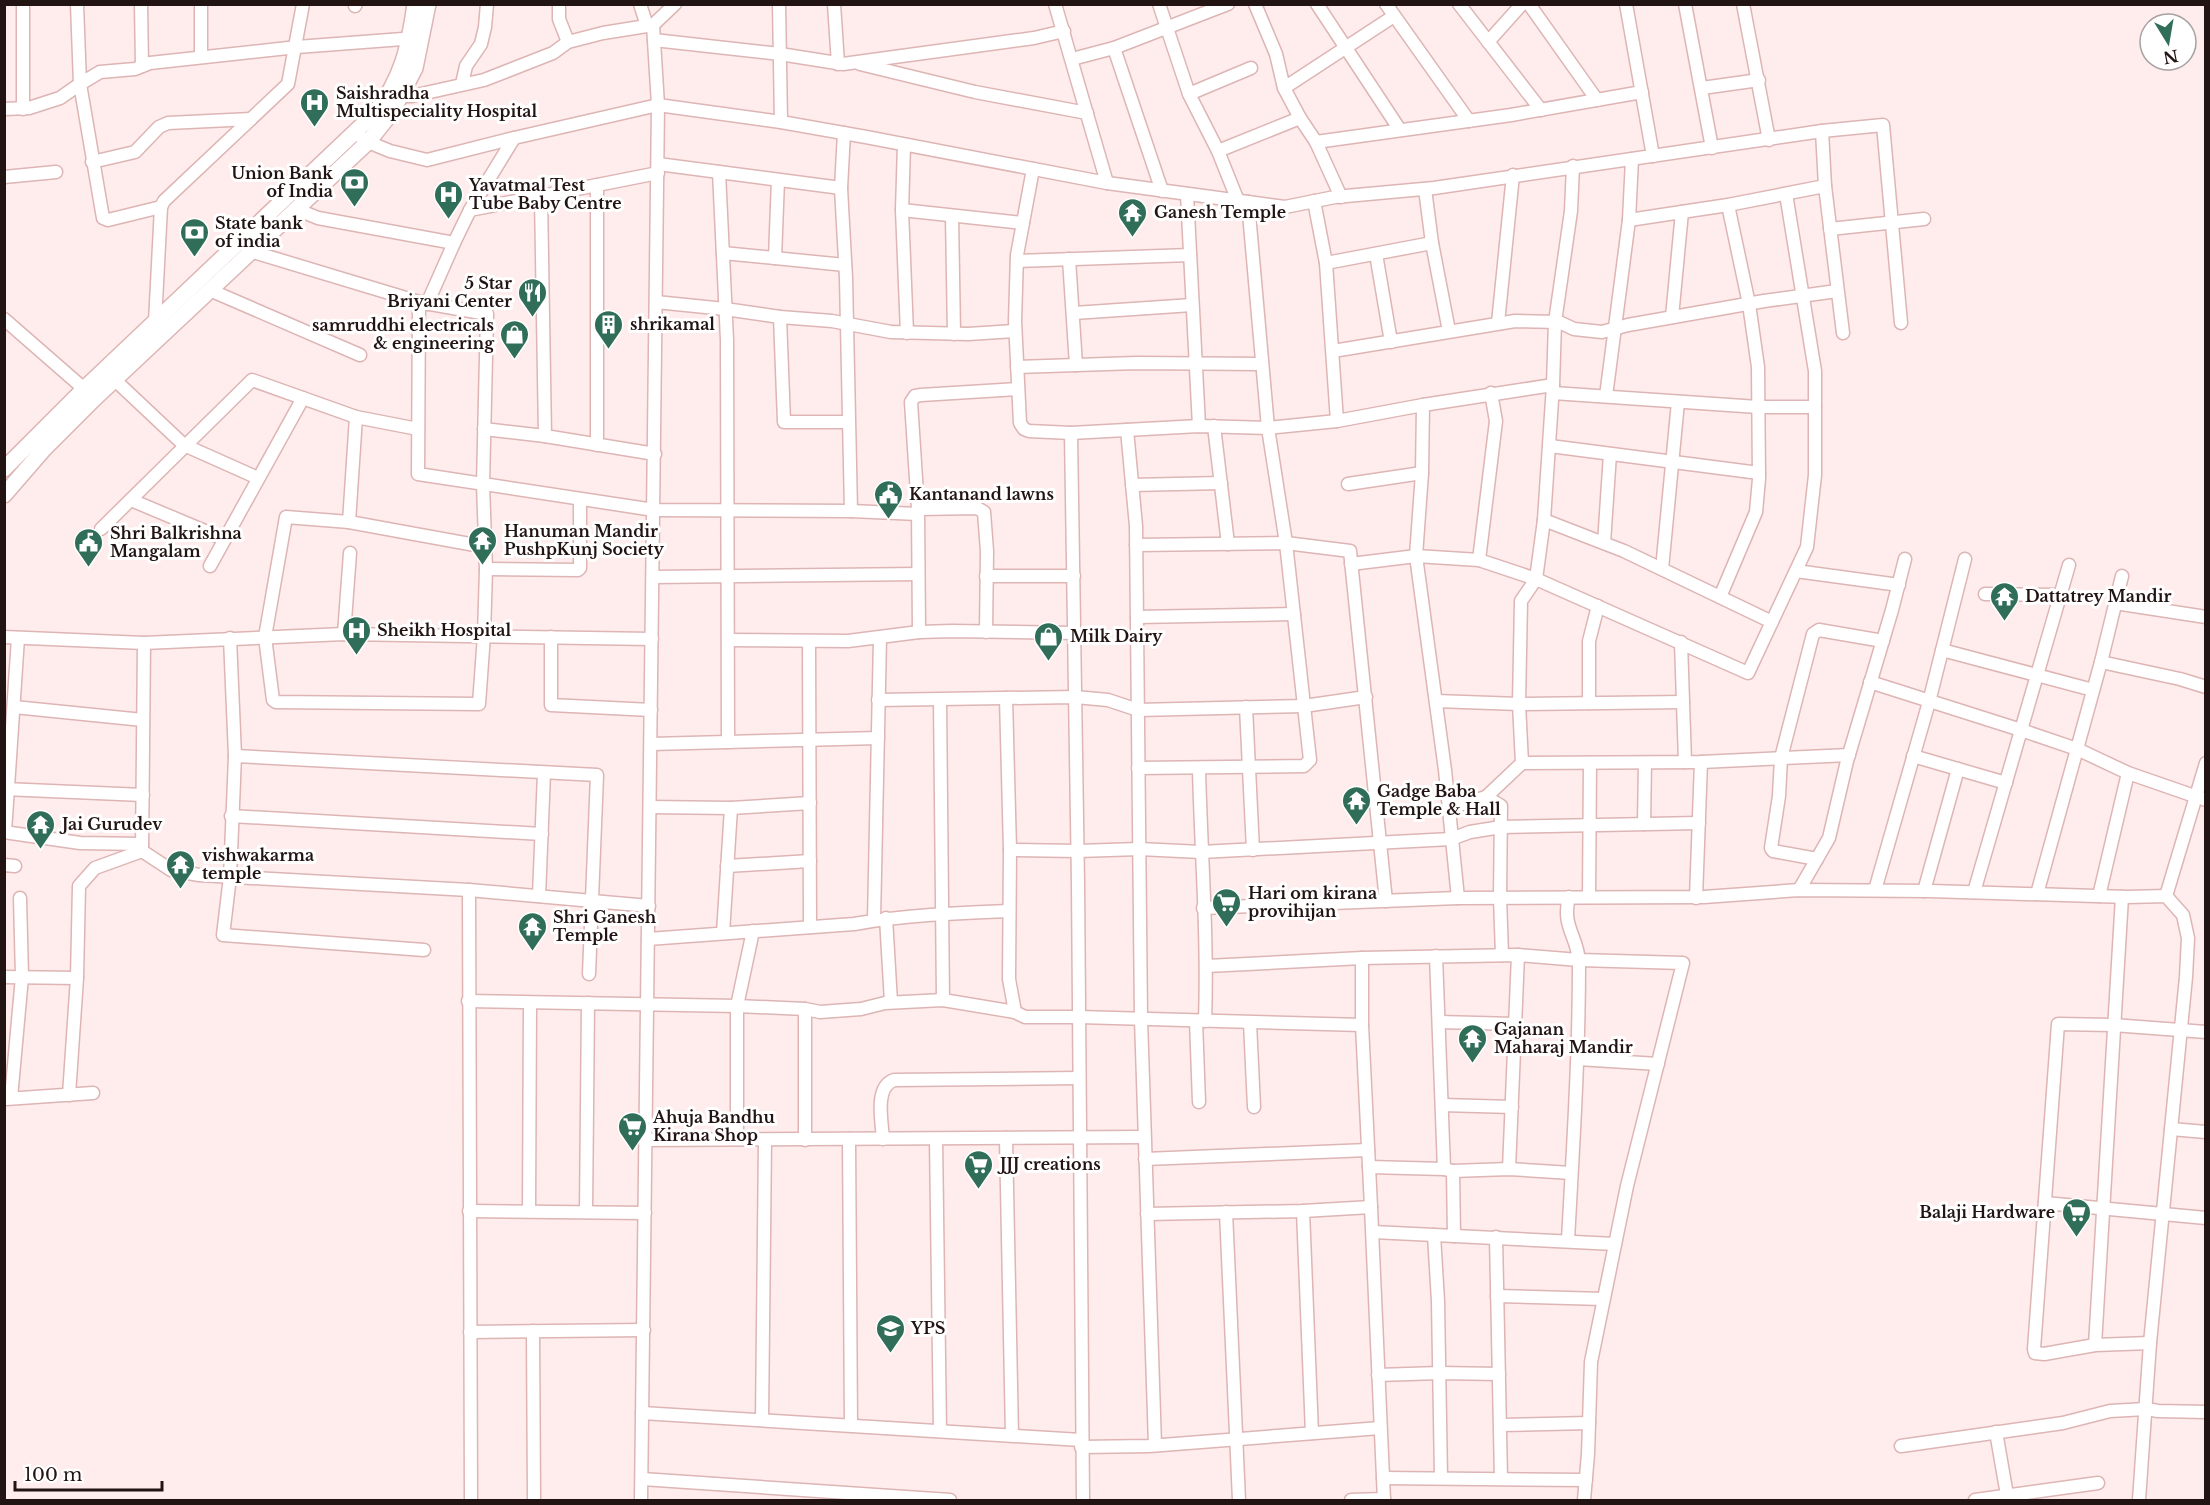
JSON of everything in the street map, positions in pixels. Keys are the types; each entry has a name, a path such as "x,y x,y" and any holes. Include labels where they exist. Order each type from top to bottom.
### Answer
{"main road":[{"path":"4,495 155,322 227,264 362,137 392,112 415,68 415,4"},
{"path":"4,469 90,394 116,381 212,291 227,264 250,251 296,209 362,137 394,86 428,4"}],"street":[{"path":"23,4 23,109"},
{"path":"77,4 80,84 102,214 105,219 160,207"},
{"path":"141,4 142,66"},
{"path":"201,4 201,57"},
{"path":"155,322 160,207 290,82 303,4"},
{"path":"462,84 466,66 481,44 487,4"},
{"path":"560,4 559,19 568,42"},
{"path":"640,4 654,40 658,105 641,1500"},
{"path":"400,96 440,91 484,80 553,53 568,42 603,33 650,26 675,4"},
{"path":"778,4 781,122"},
{"path":"834,4 837,64"},
{"path":"1055,4 1107,183"},
{"path":"1138,768 1304,766 1310,760 1286,543 1268,428 1243,201 1189,94 1159,4"},
{"path":"1072,59 1114,48 1228,4"},
{"path":"1254,4 1276,54 1284,88 1316,142 1341,197"},
{"path":"1317,4 1400,130"},
{"path":"1386,4 1469,121"},
{"path":"1459,4 1541,110"},
{"path":"1488,42 1522,4"},
{"path":"1529,4 1597,100"},
{"path":"1626,4 1653,156"},
{"path":"1685,4 1712,148"},
{"path":"1743,4 1759,80 1768,140"},
{"path":"1284,88 1394,16"},
{"path":"654,40 780,54 837,64 1064,32"},
{"path":"4,109 23,109 60,98 100,72 150,63 416,37"},
{"path":"1114,48 1162,191"},
{"path":"853,63 975,92 1087,113"},
{"path":"1189,94 1251,68"},
{"path":"1702,88 1759,80"},
{"path":"1316,142 1541,110 1642,92"},
{"path":"362,137 390,151 427,160 658,105 781,122 1107,183 1285,207 1341,197 1425,189 1822,131 1883,125 1901,323"},
{"path":"1218,151 1300,118"},
{"path":"92,162 135,152 159,127 168,123 251,119"},
{"path":"1822,131 1825,186 1843,333"},
{"path":"844,133 841,188 852,511"},
{"path":"514,138 470,210 423,303 418,474 654,510 918,512 981,510 985,517 986,632"},
{"path":"904,144 902,210 907,333"},
{"path":"1606,396 1629,220 1632,159"},
{"path":"1521,763 1519,704 1521,601 1536,579 1544,520 1553,389 1554,322 1571,211 1573,166"},
{"path":"470,210 597,185 658,168 719,172 841,188"},
{"path":"1033,169 1017,261 1016,331 1020,423 1024,429 1029,431 1071,433 1198,426 1268,428 1337,421 1491,393 1553,389 1678,402 1758,407 1815,407"},
{"path":"4,177 56,172"},
{"path":"719,172 726,309 728,742"},
{"path":"1498,323 1513,175"},
{"path":"775,258 778,180"},
{"path":"597,185 597,445"},
{"path":"1629,220 1728,205 1825,186"},
{"path":"1425,189 1432,243 1449,331"},
{"path":"1187,194 1198,426"},
{"path":"1352,564 1416,556 1479,560 1536,579 1748,672 1807,547 1815,475 1815,371 1786,194"},
{"path":"541,196 545,436"},
{"path":"1314,201 1326,263 1337,421"},
{"path":"1720,597 1756,512 1759,473 1758,367 1749,304 1728,205"},
{"path":"296,209 318,218 454,243"},
{"path":"902,210 1023,223"},
{"path":"1672,317 1682,212"},
{"path":"952,216 954,334"},
{"path":"1830,229 1924,219"},
{"path":"1326,263 1432,243"},
{"path":"250,251 423,303 487,314 483,484 486,547 486,569 479,704 276,702 272,696 265,636 286,517 348,522 486,547"},
{"path":"723,253 845,265"},
{"path":"1376,254 1391,342"},
{"path":"1017,261 1190,255"},
{"path":"1069,259 1076,365"},
{"path":"212,291 360,355"},
{"path":"1333,351 1515,321 1554,322 1574,329 1602,332 1672,317 1837,291"},
{"path":"656,302 846,323 891,332 954,334 1016,331"},
{"path":"1074,313 1192,305"},
{"path":"780,317 784,422 848,422"},
{"path":"5,319 90,394"},
{"path":"1017,367 1261,364"},
{"path":"101,529 252,380 356,417 418,429"},
{"path":"116,381 184,445 258,478"},
{"path":"919,632 918,512 910,408 913,398 921,395 1018,389"},
{"path":"1479,560 1497,421 1491,393"},
{"path":"210,566 303,398"},
{"path":"1662,569 1678,402"},
{"path":"1423,405 1422,473 1416,556 1436,700 1458,898"},
{"path":"348,522 356,417"},
{"path":"1214,426 1228,544"},
{"path":"484,429 545,436 655,454"},
{"path":"1127,430 1136,545 1141,1019 1155,1445"},
{"path":"1071,433 1078,851 1083,1500"},
{"path":"1550,446 1759,473"},
{"path":"1604,543 1611,454"},
{"path":"1348,484 1422,473"},
{"path":"1132,485 1221,483"},
{"path":"131,500 224,539"},
{"path":"486,569 578,570 580,500"},
{"path":"1544,520 1604,543 1772,622"},
{"path":"1136,545 1286,543 1350,551 1382,844 1386,901"},
{"path":"344,634 350,553"},
{"path":"1799,890 1829,838 1849,755 1905,559"},
{"path":"1875,890 1929,702 1965,559"},
{"path":"1974,892 2069,565"},
{"path":"1796,571 1899,585"},
{"path":"653,577 918,574"},
{"path":"986,576 1074,576"},
{"path":"2037,894 2101,662 2122,576"},
{"path":"1985,594 2060,595"},
{"path":"2115,603 2205,617"},
{"path":"1589,703 1589,641 1598,606"},
{"path":"1137,617 1294,614"},
{"path":"1817,859 1773,852 1771,848 1779,796 1781,758 1815,631 1883,641"},
{"path":"729,640 809,642 880,638 919,632 1074,633"},
{"path":"4,637 144,643 344,634 652,639"},
{"path":"551,637 550,705 651,710"},
{"path":"18,638 10,670 11,703 5,832 80,843 142,848 171,870 200,875 469,890 649,906"},
{"path":"230,638 235,756 230,876 223,935 424,950"},
{"path":"880,638 878,700 880,919 891,1002"},
{"path":"809,642 810,927"},
{"path":"1681,642 1685,762"},
{"path":"142,848 144,643"},
{"path":"1942,650 2093,690"},
{"path":"2101,662 2180,679 2205,687"},
{"path":"1870,682 2077,749 2128,773 2169,785 2201,798"},
{"path":"878,700 1076,697 1108,700 1138,710 1304,706 1366,697"},
{"path":"1006,698 1010,850 1009,979 1015,1012"},
{"path":"940,700 944,1000"},
{"path":"1436,700 1519,704 1683,702"},
{"path":"11,703 143,720"},
{"path":"1246,707 1253,850"},
{"path":"651,744 878,738"},
{"path":"1449,808 1486,797 1521,763 1701,762 1849,755"},
{"path":"235,756 597,775 589,974"},
{"path":"1914,756 2006,783"},
{"path":"1696,897 1701,762"},
{"path":"1589,897 1590,763"},
{"path":"1644,824 1645,763"},
{"path":"2166,896 2201,798 2205,764"},
{"path":"1199,769 1207,966 1200,1021 1199,1102"},
{"path":"1924,891 1958,769"},
{"path":"539,896 544,772"},
{"path":"2099,896 2128,773"},
{"path":"6,789 143,795"},
{"path":"1486,797 1501,806 1502,955"},
{"path":"650,807 731,808 810,803"},
{"path":"723,933 731,808"},
{"path":"231,816 542,834"},
{"path":"1010,850 1139,849 1201,852 1253,850 1451,839 1470,832 1501,827 1699,823"},
{"path":"69,1095 77,978 79,886 95,868 142,848"},
{"path":"728,866 810,861"},
{"path":"469,890 471,1500"},
{"path":"1203,908 1500,897 1696,897 1799,890 2166,896 2183,915 2188,938 2150,1344 2139,1500"},
{"path":"1568,1240 1578,1059 1579,960 1567,921 1569,897"},
{"path":"2095,1345 2121,897"},
{"path":"20,898 22,977 8,1098 93,1093"},
{"path":"648,939 810,927 943,913 1009,911"},
{"path":"737,1139 737,1006 753,931"},
{"path":"1207,966 1362,958 1502,955 1683,963 1615,1244 1591,1362 1584,1500"},
{"path":"1509,1168 1518,955"},
{"path":"1436,956 1442,1105 1454,1236"},
{"path":"1351,1500 1384,1500 1362,1025 1362,958"},
{"path":"4,977 77,978"},
{"path":"468,1001 737,1006 805,1009 820,1012 861,1009 891,1002 944,1000 1015,1012 1025,1017 1362,1025"},
{"path":"529,1211 530,1003"},
{"path":"586,1212 588,1004"},
{"path":"805,1009 805,1140"},
{"path":"1439,1022 1515,1024"},
{"path":"1251,1023 1254,1107"},
{"path":"2150,1344 2095,1345 2044,1354 2036,1353 2034,1349 2058,1024 2113,1025 2205,1032"},
{"path":"1578,1059 1658,1064"},
{"path":"883,1139 883,1090 889,1082 894,1080 1079,1078"},
{"path":"1442,1105 1512,1107"},
{"path":"2171,1129 2205,1132"},
{"path":"646,1140 1144,1137"},
{"path":"1006,1138 1012,1435"},
{"path":"849,1139 851,1425"},
{"path":"936,1139 940,1431"},
{"path":"762,1420 765,1140"},
{"path":"1145,1159 1368,1150"},
{"path":"1369,1167 1448,1170 1509,1168 1571,1173"},
{"path":"2045,1203 2205,1218"},
{"path":"1147,1214 1303,1211 1371,1207"},
{"path":"469,1210 645,1213"},
{"path":"1303,1211 1312,1433"},
{"path":"1226,1212 1239,1500"},
{"path":"1373,1232 1615,1244"},
{"path":"1434,1235 1441,1478"},
{"path":"1496,1237 1501,1479"},
{"path":"1497,1296 1603,1299"},
{"path":"470,1332 644,1330"},
{"path":"532,1331 534,1500"},
{"path":"1378,1375 1499,1374"},
{"path":"1901,1446 2063,1423 2110,1411 2146,1409 2205,1412"},
{"path":"642,1413 1012,1435 1081,1443 1155,1445 1380,1428"},
{"path":"1501,1425 1589,1423"},
{"path":"1996,1432 2007,1495"},
{"path":"1383,1478 1586,1479"},
{"path":"642,1479 806,1496 950,1500"},
{"path":"1975,1500 2098,1483"}],"place":[{"name":"Saishradha Multispeciality Hospital","path":"315,128"},
{"name":"Union Bank of India","path":"354,208"},
{"name":"Yavatmal Test Tube Baby Centre","path":"448,220"},
{"name":"Ganesh Temple","path":"1133,238"},
{"name":"State bank of india","path":"194,258"},
{"name":"5 Star Briyani Center","path":"533,318"},
{"name":"shrikamal","path":"609,350"},
{"name":"samruddhi electricals & engineering","path":"515,360"},
{"name":"Kantanand lawns","path":"888,520"},
{"name":"Hanuman Mandir PushpKunj Society","path":"483,566"},
{"name":"Shri Balkrishna Mangalam","path":"89,568"},
{"name":"Dattatrey Mandir","path":"2004,622"},
{"name":"Sheikh Hospital","path":"356,656"},
{"name":"Milk Dairy","path":"1049,662"},
{"name":"Gadge Baba Temple & Hall","path":"1356,826"},
{"name":"Jai Gurudev","path":"41,850"},
{"name":"vishwakarma temple","path":"181,890"},
{"name":"Hari om kirana provihijan","path":"1227,928"},
{"name":"Shri Ganesh Temple","path":"532,952"},
{"name":"Gajanan Maharaj Mandir","path":"1473,1064"},
{"name":"Ahuja Bandhu Kirana Shop","path":"632,1152"},
{"name":"JJJ creations","path":"979,1190"},
{"name":"Balaji Hardware","path":"2076,1238"},
{"name":"YPS","path":"890,1354"}]}
